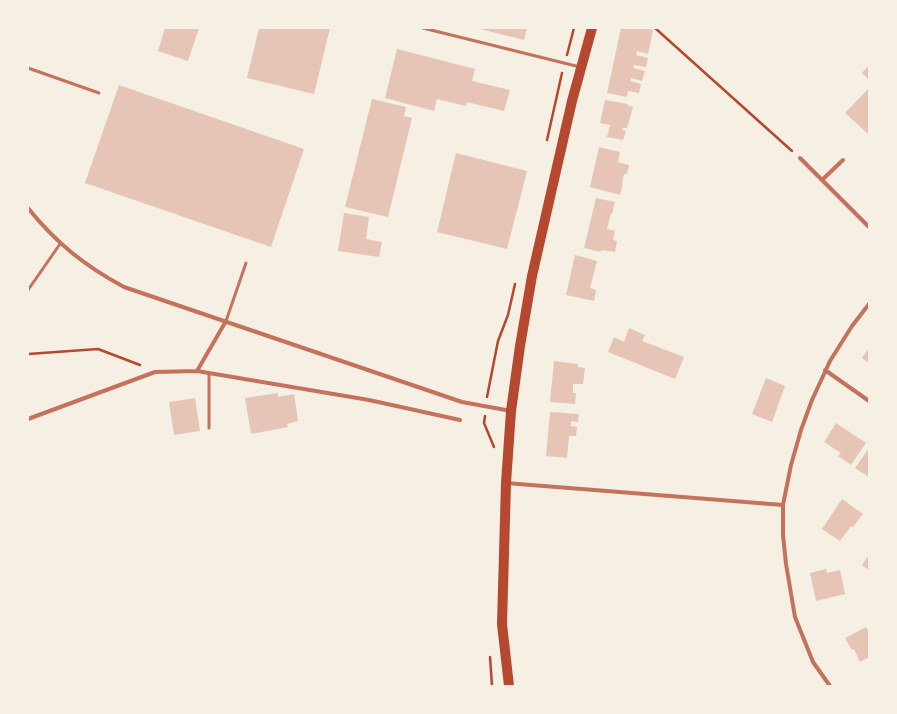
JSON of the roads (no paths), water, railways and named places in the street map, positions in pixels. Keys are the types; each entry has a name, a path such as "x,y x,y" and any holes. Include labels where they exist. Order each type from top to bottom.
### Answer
{"main road":[{"path":"510,686 502,624 506,483 511,411 532,276 572,101 592,28"}],"street":[{"path":"800,158 823,179 869,227"},
{"path":"823,179 843,160"},
{"path":"28,208 43,227 60,244 87,264 124,287 462,402 511,411"},
{"path":"830,686 813,662 796,617 786,564 783,535 783,505 800,430 812,400 825,370 841,342 869,304"},
{"path":"197,371 226,321"},
{"path":"825,370 869,401"},
{"path":"28,418 155,372 197,371 369,400 460,420"},
{"path":"506,483 783,505"}],"lane":[{"path":"423,28 582,68"},
{"path":"28,68 100,93"},
{"path":"28,290 60,244"},
{"path":"226,321 246,263"},
{"path":"209,373 209,428"}]}
